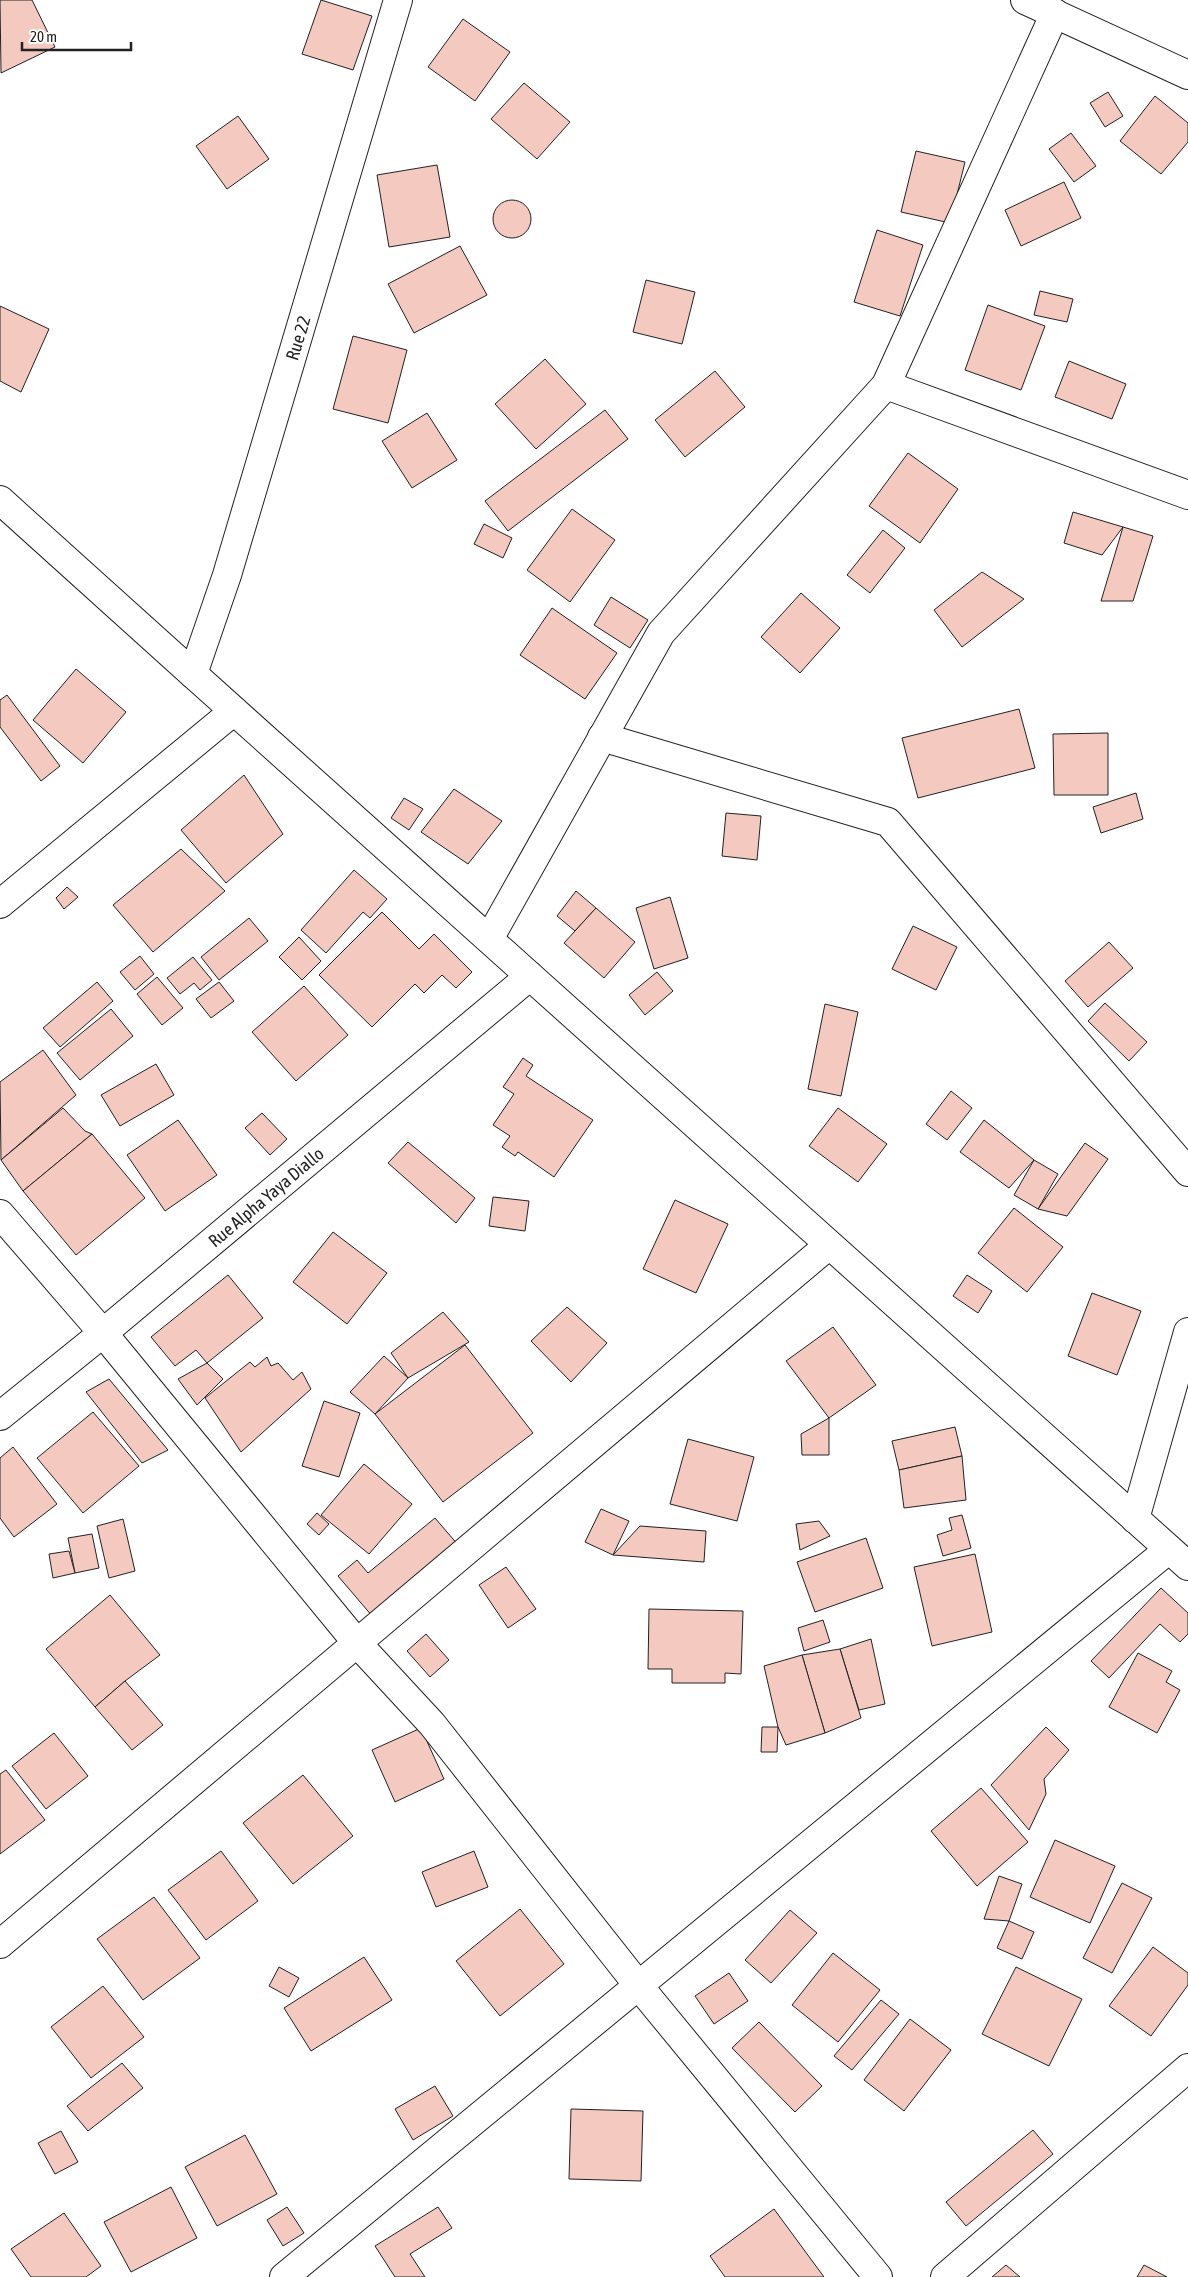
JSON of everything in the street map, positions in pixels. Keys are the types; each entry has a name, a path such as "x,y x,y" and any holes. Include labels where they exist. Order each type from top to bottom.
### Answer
{"street":[{"name":"Rue 22","path":"193,674 227,575 398,0"},
{"path":"1025,0 1188,75"},
{"path":"488,939 661,633 886,385 1055,13"},
{"path":"886,385 1188,495"},
{"path":"5,513 193,674 1178,1558 638,1986 284,2277"},
{"path":"0,904 234,711"},
{"path":"602,737 888,822 1188,1172"},
{"name":"Rue Alpha Yaya Diallo","path":"0,1416 103,1333 530,976"},
{"path":"0,1214 103,1333 357,1643 432,1724 638,1986 878,2277"},
{"path":"0,1944 829,1245"},
{"path":"1134,1519 1188,1332"},
{"path":"945,2277 1188,2068"}],"building":[{"path":"0,0 32,0 55,47 1,73"},
{"path":"321,0 372,16 353,70 302,54"},
{"path":"463,19 510,52 475,101 428,67"},
{"path":"524,83 570,122 537,159 491,119"},
{"path":"1108,92 1123,116 1105,127 1090,103"},
{"path":"1155,96 1188,123 1188,142 1161,174 1120,141"},
{"path":"238,116 269,159 227,189 196,146"},
{"path":"1071,133 1096,166 1074,182 1049,149"},
{"path":"916,151 965,162 950,223 901,212"},
{"path":"437,165 450,237 389,247 377,175"},
{"path":"1064,182 1081,218 1021,246 1005,210"},
{"path":"512,200 526,205 531,219 526,233 512,238 498,233 493,219 498,205"},
{"path":"877,230 923,245 900,316 854,302"},
{"path":"460,246 487,295 414,333 388,284"},
{"path":"646,280 695,292 682,344 633,332"},
{"path":"1040,291 1073,299 1067,322 1034,315"},
{"path":"988,305 1045,326 1021,390 965,370"},
{"path":"0,306 49,329 21,392 0,381"},
{"path":"353,336 407,350 388,423 333,409"},
{"path":"545,359 586,404 536,449 495,404"},
{"path":"1069,361 1126,384 1112,419 1055,397"},
{"path":"715,371 745,407 685,457 655,420"},
{"path":"605,410 628,439 508,531 485,501"},
{"path":"427,413 457,460 412,488 382,441"},
{"path":"908,453 958,489 920,543 869,506"},
{"path":"572,509 615,540 570,602 527,570"},
{"path":"1073,512 1123,527 1102,555 1064,543"},
{"path":"484,524 512,538 503,558 474,544"},
{"path":"1123,527 1153,536 1133,601 1101,601"},
{"path":"883,530 905,548 870,593 847,575"},
{"path":"982,572 1024,599 962,647 934,610"},
{"path":"801,593 840,628 800,673 761,637"},
{"path":"611,597 648,620 630,648 594,625"},
{"path":"552,608 617,653 585,699 520,655"},
{"path":"76,669 126,712 83,763 33,720"},
{"path":"7,695 60,766 41,781 0,727 0,700"},
{"path":"1019,709 1035,768 918,798 902,738"},
{"path":"1108,733 1108,795 1054,795 1053,734"},
{"path":"244,775 283,834 226,883 181,830"},
{"path":"454,789 502,821 468,864 421,832"},
{"path":"1136,793 1143,819 1101,833 1093,807"},
{"path":"404,798 423,809 409,830 391,818"},
{"path":"726,813 761,816 757,860 722,856"},
{"path":"181,849 225,891 153,952 113,905"},
{"path":"354,870 387,899 370,918 363,912 326,953 301,930"},
{"path":"67,887 78,897 64,909 56,898"},
{"path":"576,891 596,908 575,931 557,916"},
{"path":"670,897 688,958 654,969 636,908"},
{"path":"596,908 635,942 604,978 564,943"},
{"path":"382,912 419,949 434,934 472,972 456,988 442,975 424,993 415,984 372,1027 319,975"},
{"path":"249,918 268,941 219,980 201,957"},
{"path":"913,926 957,947 936,990 892,969"},
{"path":"299,937 321,961 302,980 279,957"},
{"path":"1109,942 1133,968 1088,1007 1065,981"},
{"path":"140,956 154,974 135,990 120,972"},
{"path":"193,957 212,980 200,990 194,983 180,994 167,978"},
{"path":"657,972 673,991 645,1015 629,995"},
{"path":"157,977 183,1008 162,1025 137,994"},
{"path":"97,982 113,1001 60,1047 43,1028"},
{"path":"219,982 234,1001 211,1018 196,999"},
{"path":"304,986 348,1035 296,1081 252,1032"},
{"path":"1105,1003 1147,1042 1129,1061 1088,1021"},
{"path":"825,1004 858,1012 841,1096 808,1089"},
{"path":"111,1009 133,1036 80,1080 57,1053"},
{"path":"43,1050 76,1095 1,1160 0,1082"},
{"path":"523,1058 533,1065 526,1076 593,1120 554,1177 518,1152 515,1156 502,1147 510,1136 493,1125 514,1094 503,1087"},
{"path":"156,1064 174,1095 120,1126 101,1095"},
{"path":"951,1091 972,1108 947,1140 926,1124"},
{"path":"63,1108 85,1131 92,1134 23,1191 1,1160"},
{"path":"838,1108 887,1144 858,1182 809,1146"},
{"path":"262,1113 287,1139 270,1155 245,1128"},
{"path":"178,1120 217,1175 165,1211 127,1155"},
{"path":"984,1120 1034,1160 1009,1188 960,1152"},
{"path":"92,1134 145,1198 76,1255 23,1191"},
{"path":"408,1142 475,1198 456,1223 388,1163"},
{"path":"1085,1143 1108,1159 1067,1216 1038,1209"},
{"path":"1034,1160 1058,1174 1038,1209 1014,1195"},
{"path":"493,1197 529,1201 525,1231 489,1226"},
{"path":"675,1200 728,1224 696,1293 643,1269"},
{"path":"1014,1208 1063,1247 1027,1292 978,1253"},
{"path":"333,1232 387,1273 347,1324 293,1282"},
{"path":"228,1275 263,1318 207,1363 196,1350 175,1366 151,1337"},
{"path":"967,1275 992,1291 978,1313 953,1296"},
{"path":"1092,1293 1141,1311 1117,1375 1068,1356"},
{"path":"567,1307 607,1343 571,1382 531,1341"},
{"path":"443,1312 469,1342 408,1378 391,1353"},
{"path":"833,1327 876,1385 829,1418 786,1361"},
{"path":"465,1345 533,1433 443,1502 375,1414"},
{"path":"384,1356 408,1378 375,1414 350,1392"},
{"path":"267,1357 271,1366 278,1363 293,1380 302,1372 311,1389 241,1452 205,1398 250,1362 255,1367"},
{"path":"207,1363 223,1379 197,1405 178,1379"},
{"path":"109,1379 168,1450 142,1463 86,1392"},
{"path":"324,1401 360,1413 339,1477 302,1466"},
{"path":"93,1412 139,1466 83,1513 37,1458"},
{"path":"829,1418 829,1455 802,1455 801,1434"},
{"path":"955,1427 962,1456 899,1470 892,1441"},
{"path":"688,1439 754,1457 737,1521 670,1504"},
{"path":"13,1447 57,1504 14,1537 0,1518 0,1458"},
{"path":"962,1456 966,1500 904,1508 899,1470"},
{"path":"364,1464 412,1504 369,1554 321,1515"},
{"path":"601,1509 629,1521 613,1555 585,1542"},
{"path":"317,1513 329,1524 319,1535 307,1524"},
{"path":"962,1515 971,1548 943,1556 937,1535 952,1530 949,1518"},
{"path":"435,1518 459,1546 373,1617 338,1576 357,1560 368,1573"},
{"path":"123,1519 135,1571 109,1578 97,1526"},
{"path":"819,1521 830,1536 800,1550 796,1524"},
{"path":"640,1526 706,1531 704,1562 613,1555"},
{"path":"92,1534 99,1568 75,1573 68,1538"},
{"path":"866,1538 883,1588 815,1612 797,1562"},
{"path":"69,1551 75,1573 53,1578 49,1554"},
{"path":"975,1554 992,1632 932,1646 914,1567"},
{"path":"506,1567 536,1609 508,1628 479,1585"},
{"path":"1161,1588 1188,1613 1188,1634 1180,1642 1160,1624 1109,1678 1091,1661"},
{"path":"110,1595 160,1655 125,1681 95,1707 46,1649"},
{"path":"649,1609 743,1611 741,1674 725,1673 725,1683 672,1683 672,1669 648,1669"},
{"path":"823,1620 830,1642 804,1651 798,1628"},
{"path":"426,1634 449,1660 430,1677 407,1651"},
{"path":"871,1639 885,1704 859,1710 840,1649"},
{"path":"840,1649 861,1718 825,1733 802,1655"},
{"path":"1138,1653 1172,1671 1166,1682 1180,1690 1157,1733 1109,1707"},
{"path":"802,1655 825,1733 786,1745 778,1727 764,1666"},
{"path":"125,1681 163,1725 132,1750 95,1707"},
{"path":"762,1727 778,1727 777,1752 761,1752"},
{"path":"1046,1727 1069,1750 1044,1779 1046,1794 1029,1830 991,1785"},
{"path":"421,1728 444,1779 395,1802 372,1750"},
{"path":"54,1733 88,1776 46,1809 12,1766"},
{"path":"6,1770 45,1820 0,1854 0,1774"},
{"path":"303,1775 353,1836 293,1884 243,1823"},
{"path":"981,1788 1028,1842 977,1886 931,1831"},
{"path":"1055,1840 1115,1866 1090,1923 1030,1897"},
{"path":"221,1851 258,1901 206,1940 168,1890"},
{"path":"474,1851 488,1887 436,1907 422,1872"},
{"path":"999,1876 1022,1884 1009,1921 984,1919"},
{"path":"1122,1883 1152,1898 1112,1973 1083,1958"},
{"path":"154,1897 200,1958 143,2000 97,1939"},
{"path":"520,1909 564,1964 500,2016 456,1961"},
{"path":"790,1910 817,1933 771,1983 745,1960"},
{"path":"1009,1921 1034,1932 1022,1959 997,1948"},
{"path":"1153,1947 1188,1973 1188,1985 1151,2036 1109,2006"},
{"path":"833,1953 880,1990 838,2042 792,2005"},
{"path":"364,1957 392,2000 311,2051 284,2008"},
{"path":"279,1967 299,1978 289,1997 269,1986"},
{"path":"1016,1967 1082,1999 1049,2066 982,2034"},
{"path":"729,1973 748,2001 714,2024 695,1996"},
{"path":"103,1986 144,2037 91,2078 51,2027"},
{"path":"881,2000 899,2014 852,2070 834,2056"},
{"path":"910,2019 951,2050 904,2111 864,2080"},
{"path":"759,2022 822,2086 795,2112 732,2048"},
{"path":"122,2063 143,2088 88,2131 67,2106"},
{"path":"435,2086 453,2116 413,2140 395,2109"},
{"path":"571,2109 643,2111 641,2181 569,2179"},
{"path":"1033,2130 1053,2154 966,2226 946,2202"},
{"path":"61,2131 78,2162 55,2174 38,2143"},
{"path":"245,2135 277,2194 217,2226 185,2167"},
{"path":"171,2187 197,2238 131,2272 104,2222"},
{"path":"287,2207 304,2233 283,2246 267,2220"},
{"path":"438,2207 452,2228 410,2254 425,2277 395,2277 375,2246"},
{"path":"774,2209 824,2277 725,2277 710,2256"},
{"path":"64,2213 101,2266 86,2277 31,2277 11,2249"},
{"path":"1006,2265 1020,2277 992,2277"},
{"path":"1144,2265 1167,2277 1137,2277"}]}
